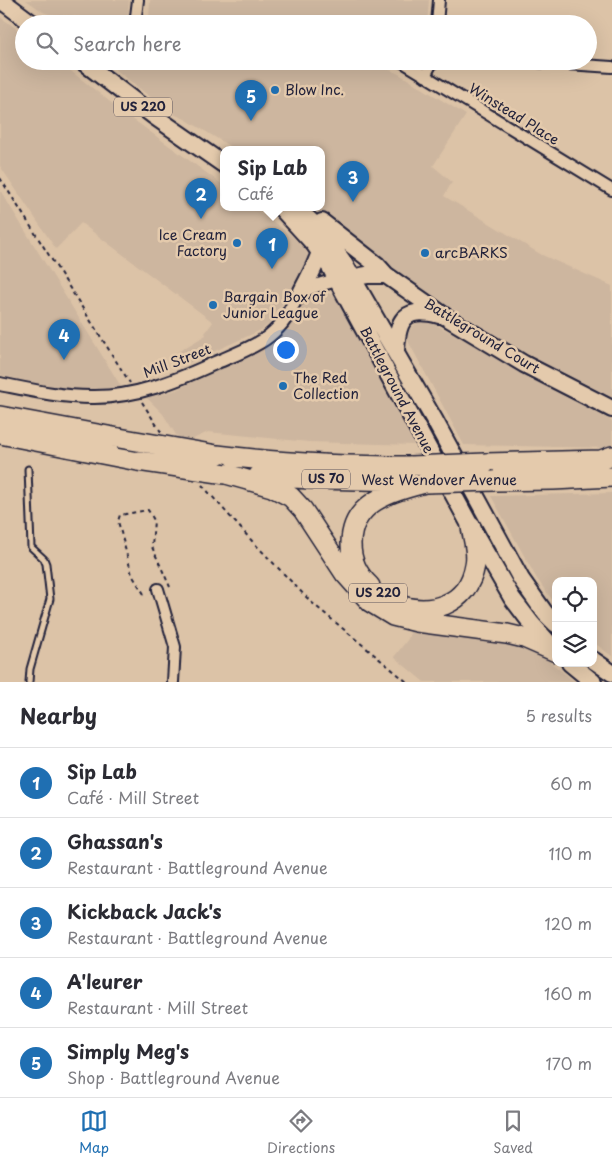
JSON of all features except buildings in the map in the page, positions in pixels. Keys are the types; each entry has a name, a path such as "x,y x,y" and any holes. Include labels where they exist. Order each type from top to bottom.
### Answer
{"highway":[{"name":"West Wendover Avenue","path":"0,416 217,455 257,460 363,466 410,466 607,458"},
{"name":"West Wendover Avenue","path":"0,434 138,461 226,474 425,483 612,477"},
{"path":"0,448 73,449"},
{"path":"226,474 272,487 291,497 303,510 345,574 370,602 393,616 417,622 507,634 524,638 552,649"},
{"name":"US 220","path":"425,483 382,497 366,508 357,518 352,530 352,559 366,582 392,602 406,608 435,608 456,600 470,582 476,563 471,527"}],"main road":[{"path":"1,0 21,15"},
{"name":"US 220","path":"94,70 154,116 220,162"},
{"name":"Battleground Avenue","path":"285,211 344,279 396,352 521,579 545,613 554,622"},
{"name":"Battleground Avenue","path":"294,211 328,240 342,260 344,279 471,527 512,598 530,623 552,647"},
{"name":"Battleground Court","path":"294,211 323,223 386,275 446,317 524,364 612,409"},
{"path":"300,295 320,252"},
{"path":"344,279 367,275 386,275"},
{"path":"396,352 398,327 407,316 422,312 446,317"},
{"path":"597,663 612,673"},
{"path":"575,667 592,682"}],"street":[{"path":"136,15 138,0"},
{"path":"438,15 439,0"},
{"path":"597,66 612,67"},
{"name":"Winstead Place","path":"416,70 612,190"},
{"path":"426,76 429,70"},
{"path":"300,295 315,286 344,279"},
{"name":"Mill Street","path":"0,384 36,392 92,397 146,389 208,366 245,350 269,336 284,321 300,295"},
{"path":"158,589 175,647 174,682"}],"lane":[{"path":"28,470 31,547 44,559 46,564 50,599 30,669 29,682"}],"path":[{"path":"144,594 132,575 118,521 120,515 148,510 154,520 152,548 170,587"}],"shaded area":[{"path":"26,0 129,0 128,15 60,15 43,12"},
{"path":"150,0 429,0 428,15 149,15"},
{"path":"0,17 15,28 15,70 69,70 123,112 220,183 220,211 258,211 290,234 305,250 310,260 270,323 261,330 182,366 176,353 206,335 205,333 213,322 81,223 56,249 0,166"},
{"path":"116,70 390,70 466,115 433,166 452,182 444,196 542,255 612,286 612,397 523,352 436,298 400,274 316,211 325,211 325,146 229,146 185,119 169,112"},
{"path":"0,190 122,388 94,391 73,390 50,387 0,375"},
{"path":"326,292 337,299 415,445 309,442 208,432 193,439 178,438 163,414 147,398 176,390 267,345 282,333 309,297 314,293"},
{"path":"425,321 462,338 554,391 612,421 612,448 464,445 408,341 407,336 413,326"},
{"path":"612,493 612,656 597,645 597,577 552,577 552,600 537,579 491,496"},
{"path":"412,626 530,646 552,664 552,667 556,667 575,682 424,682 394,657 408,639"}],"place":[{"name":"Blow Inc.","path":"275,90"},
{"name":"Simply Meg's","path":"251,121"},
{"name":"Kickback Jack's","path":"353,202"},
{"name":"Ghassan's","path":"201,219"},
{"name":"Ice Cream Factory","path":"237,243"},
{"name":"arcBARKS","path":"425,253"},
{"name":"Sip Lab","path":"272,269"},
{"name":"Bargain Box of Junior League","path":"213,305"},
{"name":"A'leurer","path":"64,360"},
{"name":"The Red Collection","path":"283,386"}]}
